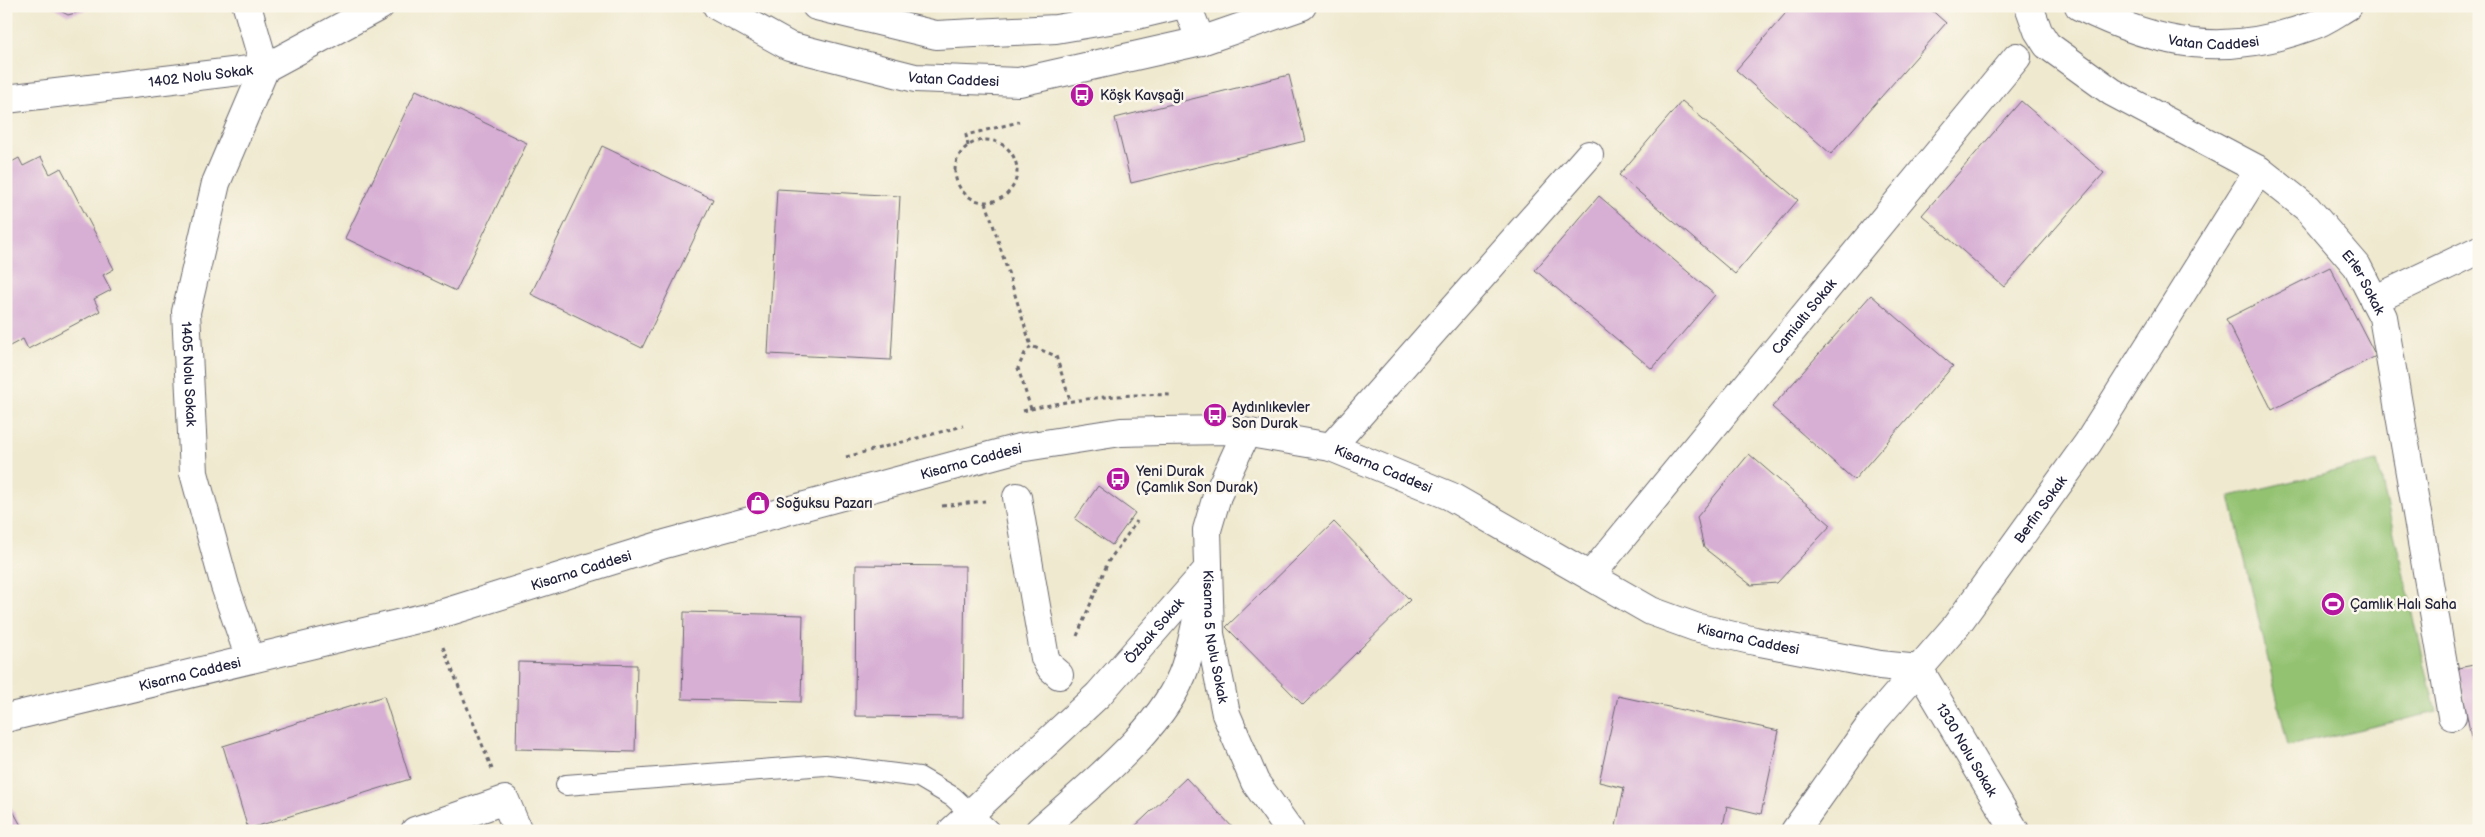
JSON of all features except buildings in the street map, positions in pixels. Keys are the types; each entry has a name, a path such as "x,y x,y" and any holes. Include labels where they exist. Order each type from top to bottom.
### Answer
{"street":[{"path":"246,6 265,68"},
{"name":"1402 Nolu Sokak","path":"6,99 265,68 380,6"},
{"name":"Vatan Caddesi","path":"718,6 789,46 915,78 1020,82 1201,42 1302,6"},
{"path":"816,6 936,35 1056,29 1133,16 1175,6"},
{"path":"1187,6 1201,42"},
{"name":"Erler Sokak","path":"2029,6 2038,30 2047,45 2112,92 2259,170 2307,208 2357,266 2383,317 2452,716"},
{"name":"Vatan Caddesi","path":"2079,6 2141,34 2196,45 2256,41 2312,26 2348,6"},
{"name":"Camialtı Sokak","path":"1591,575 2017,58"},
{"name":"1405 Nolu Sokak","path":"250,659 225,586 194,473 186,312 216,183 265,68"},
{"path":"1331,447 1589,155"},
{"name":"Berfin Sokak","path":"1795,831 1871,724 1956,626 2088,443 2259,170"},
{"path":"2374,300 2479,250"},
{"name":"Kisarna Caddesi","path":"6,718 447,612 665,544 1019,448 1120,432 1232,430 1331,447 1450,496 1651,611 1695,627 1855,661 1919,669"},
{"name":"Kisarna 5 Nolu Sokak","path":"1246,433 1217,496 1207,530 1210,634 1226,714 1255,782 1290,831"},
{"path":"1017,497 1044,658 1051,668 1060,674"},
{"name":"Özbak Sokak","path":"971,825 1098,695 1208,568"},
{"name":"Özbak Sokak","path":"1039,831 1137,740 1172,694 1185,667 1208,568"},
{"name":"1330 Nolu Sokak","path":"1919,669 2015,831"},
{"path":"415,831 505,800 518,831"}],"lane":[{"path":"566,785 825,765 919,776 953,797 971,825"}],"path":[{"path":"968,146 966,135 1019,122"},
{"path":"988,140 999,143 1007,148 1017,167 1016,178 1006,195 986,202 968,196 956,180 955,171 957,161 968,146 988,140"},
{"path":"986,202 1031,346"},
{"path":"1031,346 1056,356 1070,400"},
{"path":"1031,346 1024,353 1018,368 1031,409"},
{"path":"443,646 505,800"}],"green space":[{"name":"Çamlık Halı Saha","path":"2377,461 2436,712 2288,746 2230,496"}],"place":[{"name":"Köşk Kavşağı","path":"1082,95"},
{"name":"Aydınlıkevler Son Durak","path":"1215,415"},
{"name":"Yeni Durak (Çamlık Son Durak)","path":"1118,479"},
{"name":"Soğuksu Pazarı","path":"758,503"},
{"name":"Çamlık Halı Saha","path":"2333,604"}]}
